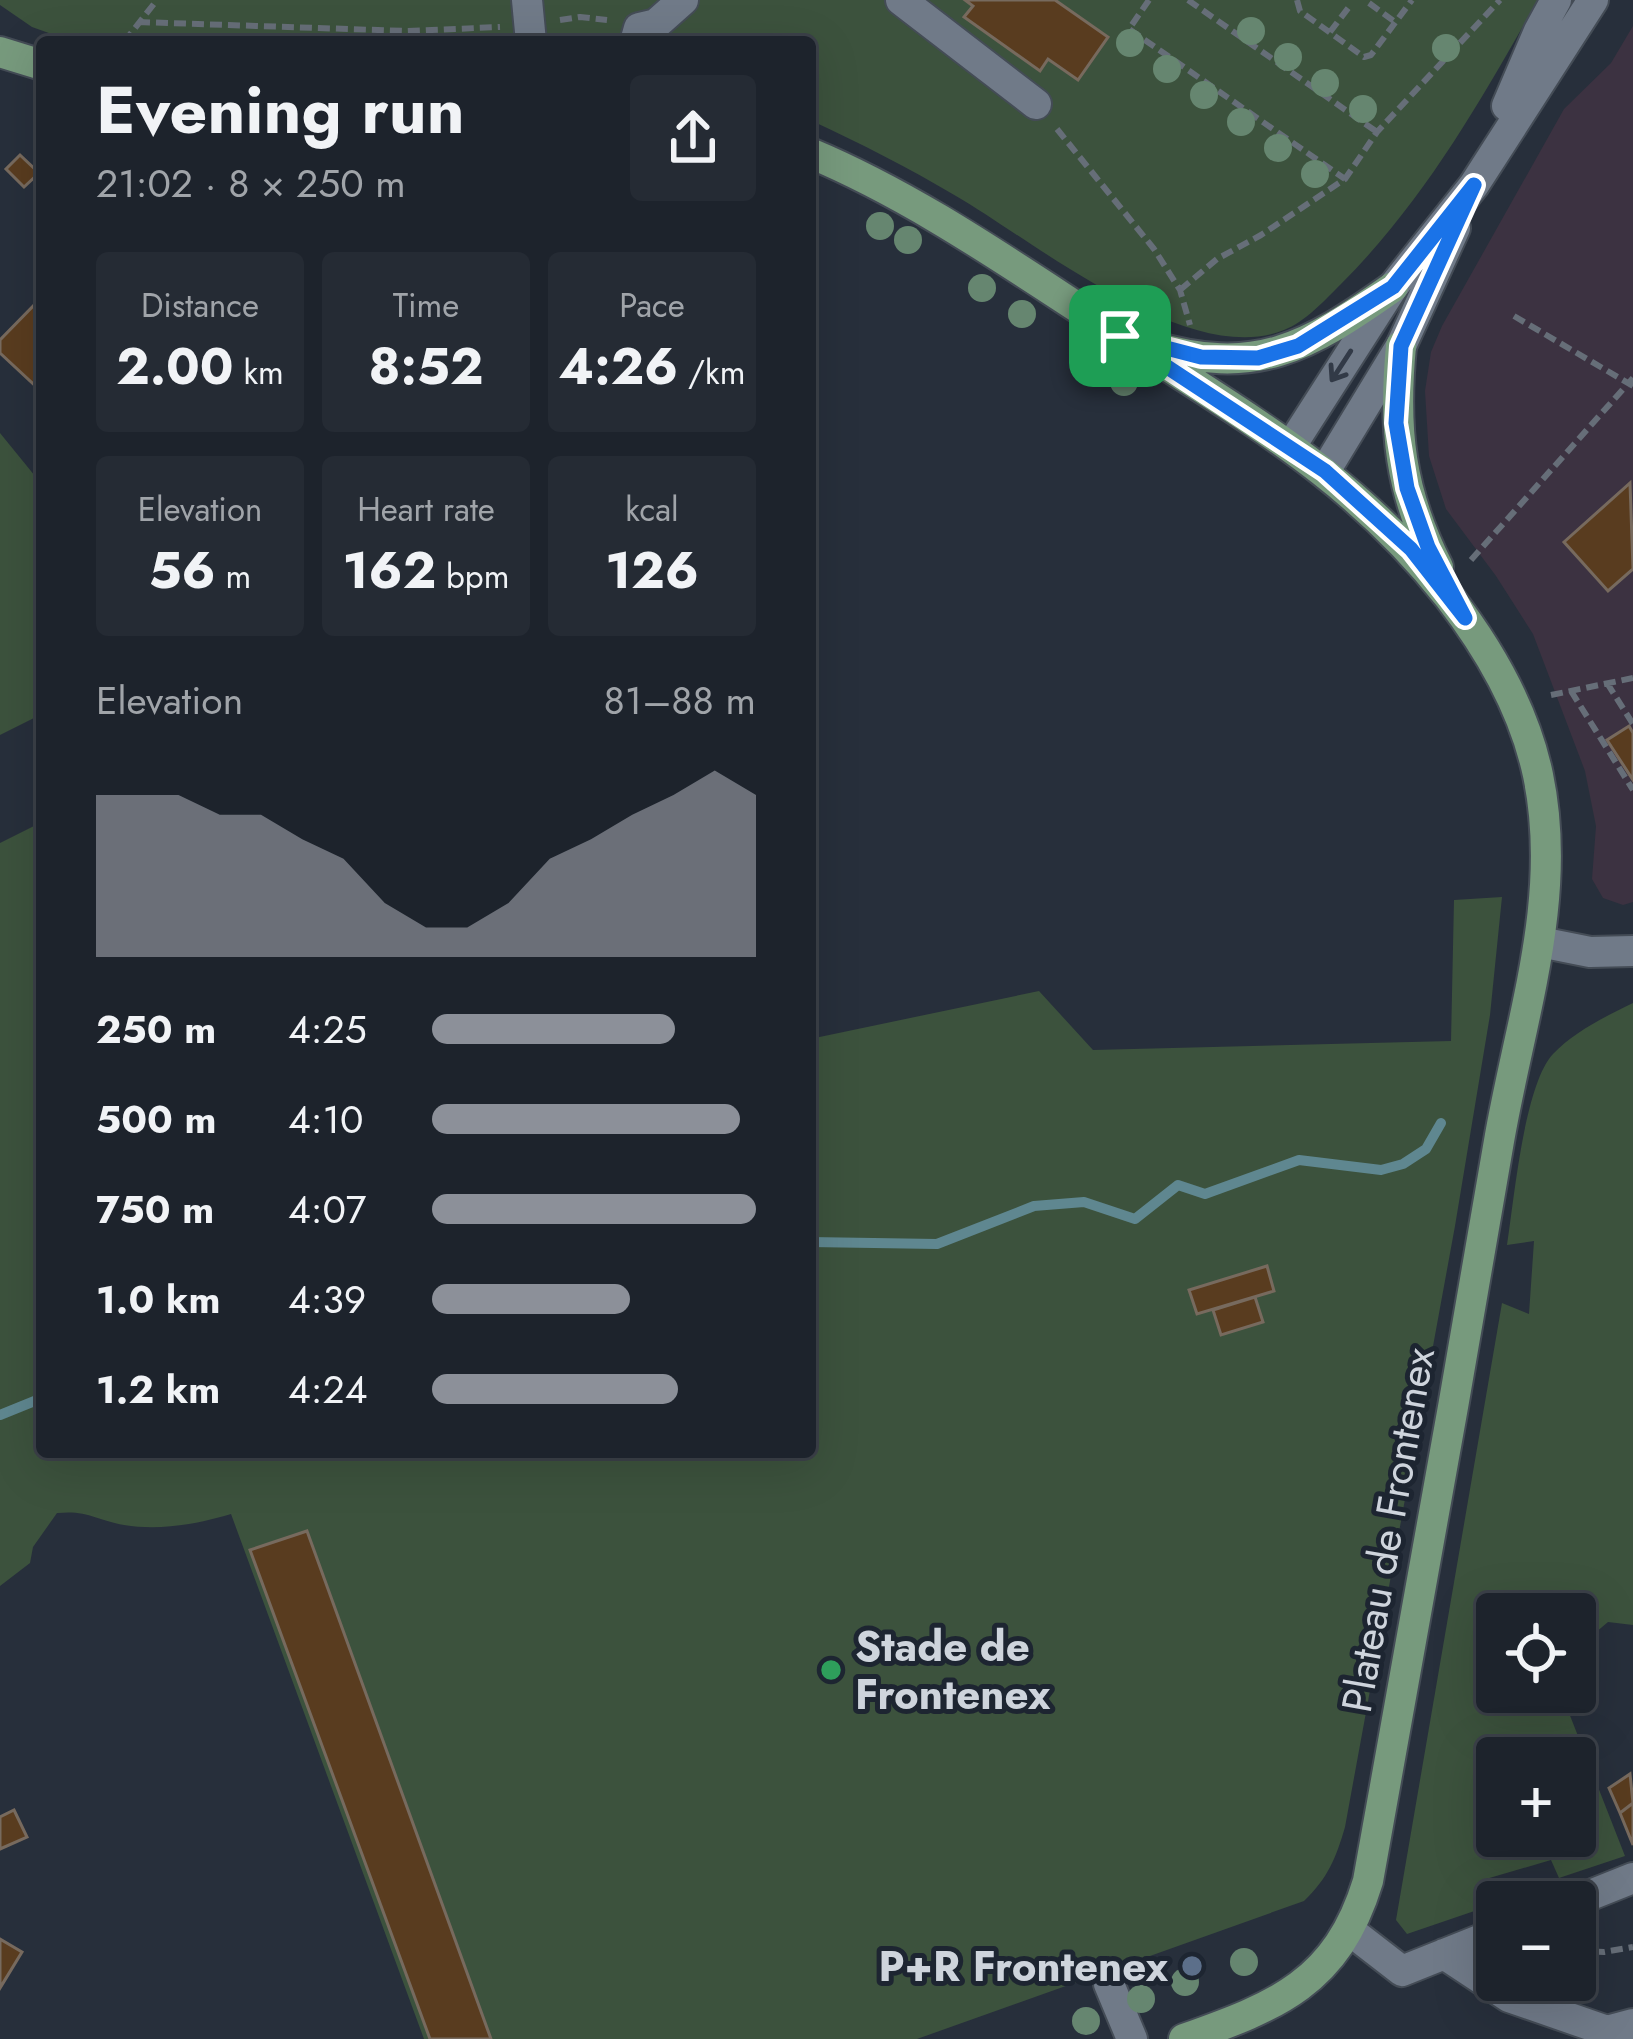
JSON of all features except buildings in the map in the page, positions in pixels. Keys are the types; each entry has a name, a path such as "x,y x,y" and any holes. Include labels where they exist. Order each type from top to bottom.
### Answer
{"main road":[{"path":"0,52 36,63"},
{"path":"816,156 901,198 1291,446 1411,549 1465,618"},
{"path":"1120,336 1201,357 1258,358 1318,336 1393,287"},
{"path":"1401,346 1396,423 1407,488 1428,547 1465,618"},
{"name":"Plateau de Frontenex","path":"1184,2039 1268,2008 1302,1986 1349,1930 1368,1881 1506,1100 1540,941 1548,866 1538,774 1509,694 1465,618"}],"street":[{"path":"637,35 683,0"},
{"path":"901,0 1036,104"},
{"path":"1325,471 1401,346 1556,0"},
{"path":"1291,446 1393,287 1474,185 1593,0"},
{"path":"1540,941 1590,952 1633,951"},
{"path":"1596,1893 1633,1878"},
{"path":"1349,1930 1402,1971 1476,1941"},
{"path":"1444,1954 1509,1997 1616,2031"},
{"path":"1109,1984 1132,2039"}],"path":[{"path":"128,36 157,0"},
{"path":"1150,0 1130,29 1345,179"},
{"path":"1188,0 1377,132"},
{"path":"1297,0 1300,11 1364,57 1371,55 1412,0"},
{"path":"1180,290 1217,259 1261,236 1345,179 1377,132 1499,1"},
{"path":"1330,32 1347,3 1363,8 1369,2 1396,22"},
{"path":"137,22 407,32 580,17 637,35"},
{"path":"1036,104 1154,249 1180,290 1192,334"},
{"path":"1468,562 1632,382 1514,316"},
{"path":"1551,695 1633,678"},
{"path":"1607,683 1633,724"},
{"path":"1571,691 1633,790"},
{"path":"1596,1952 1633,1946"}],"shaded area":[{"path":"1633,26 1633,902 1623,905 1603,898 1592,879 1596,826 1585,771 1533,634 1446,509 1429,456 1425,391 1431,352 1442,326 1564,109 1611,63"}],"green space":[{"path":"0,0 1538,0 1449,149 1371,252 1300,322 1246,337 1204,332 1114,295 938,186 816,123 816,36 57,36 32,27 0,5"},
{"path":"0,433 36,476 36,717 0,735"},
{"name":"Stade de Frontenex","path":"36,825 36,1458 816,1458 816,1038 1039,991 1093,1050 1451,1041 1454,900 1502,897 1490,1015 1455,1226 1345,1827 1319,1884 1304,1901 917,2039 424,2039 231,1514 151,1527 57,1513 33,1547 30,1563 0,1586 0,843"},
{"path":"1633,1003 1633,1625 1608,1622 1596,1632 1596,1593 1476,1593 1476,1713 1569,1713 1578,1737 1476,1737 1476,1857 1596,1857 1596,1782 1625,1856 1559,1878 1551,1860 1476,1881 1476,1910 1407,1934 1396,1920 1502,1303 1529,1314 1534,1241 1507,1245 1517,1173 1543,1069 1580,1032"}],"waterway":[{"path":"816,1242 937,1244 1034,1206 1084,1202 1135,1219 1178,1185 1205,1194 1299,1160 1381,1170 1403,1164 1426,1149 1441,1123"},
{"path":"0,1415 36,1400"}],"place":[{"name":"Stade de Frontenex","path":"831,1670"},
{"name":"P+R Frontenex","path":"1192,1966"}],"route":[{"path":"1474,185 1401,346 1396,423 1407,488 1428,547 1465,618 1411,549 1361,500 1220,399 1120,336 1201,357 1258,358 1282,353 1318,336 1393,287 1474,185"}]}
